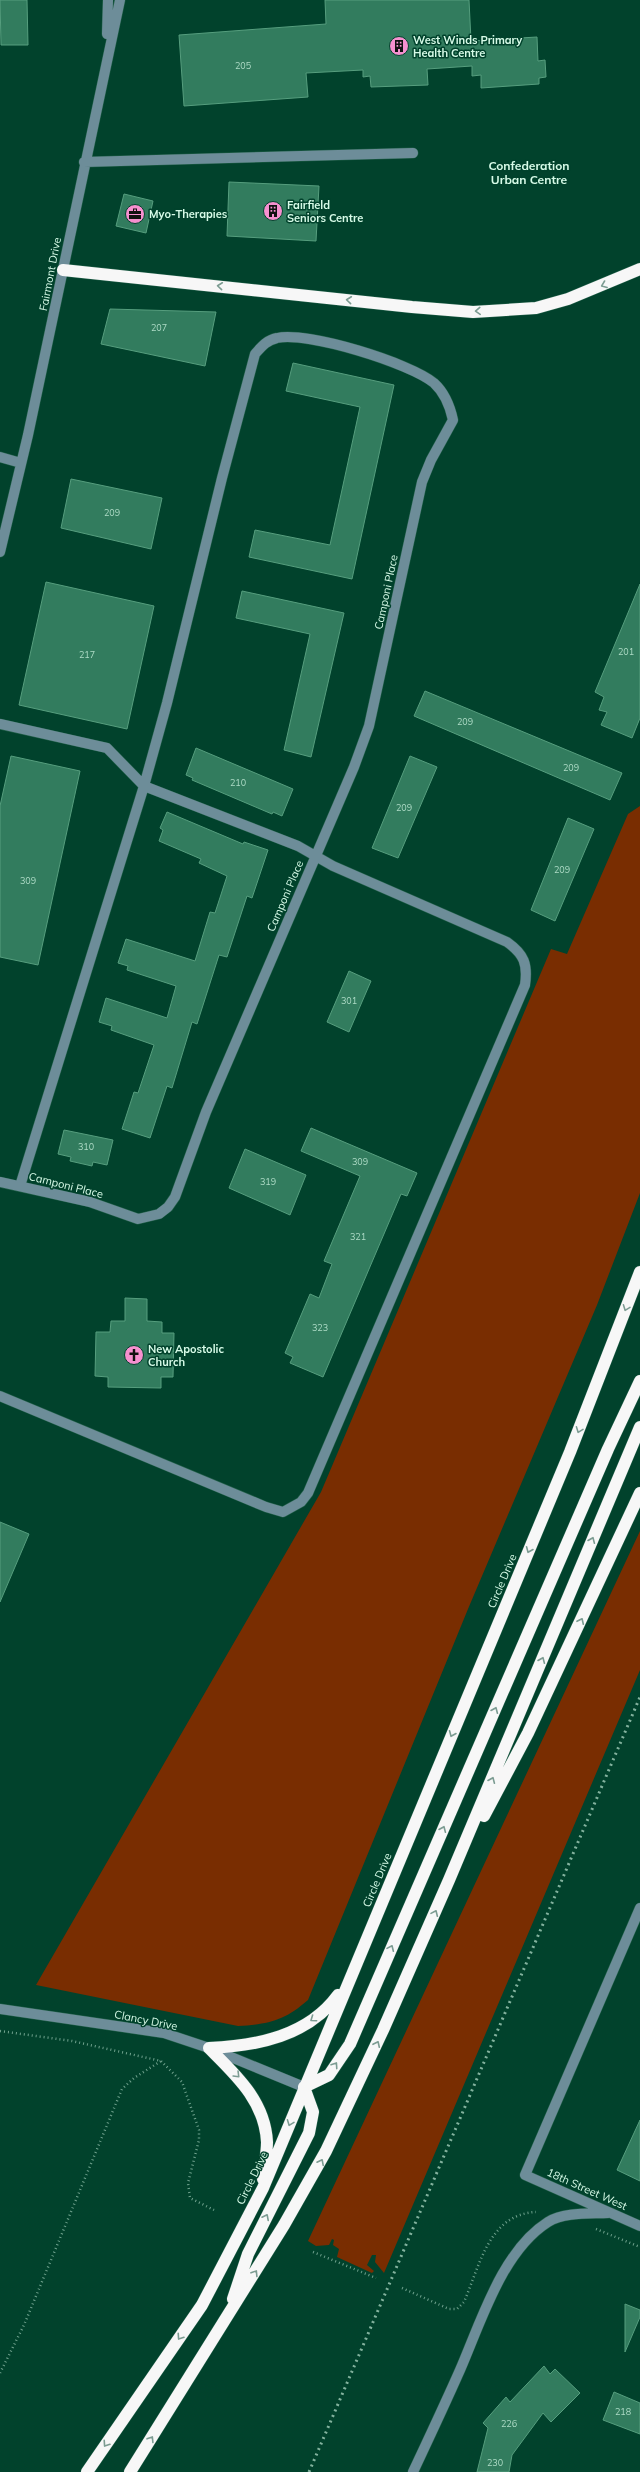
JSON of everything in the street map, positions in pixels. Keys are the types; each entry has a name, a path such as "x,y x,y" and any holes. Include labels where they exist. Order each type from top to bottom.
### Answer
{"highway":[{"path":"63,270 412,307 473,312 536,308 575,296 640,269"},
{"name":"Circle Drive","path":"87,2472 202,2305 263,2188 570,1452 640,1272"},
{"path":"227,2319 248,2254 309,2133 313,2112 304,2087 329,2075 350,2044 604,1456 640,1381"},
{"path":"130,2472 227,2319 319,2165 383,2030 450,1880 640,1427"},
{"path":"450,1880 528,1734 640,1493"},
{"path":"209,2048 242,2046 280,2038 310,2021 329,2007 349,1981"},
{"path":"209,2048 242,2080 258,2104 266,2142 263,2188"}],"street":[{"path":"106,56 108,0"},
{"name":"Fairmont Drive","path":"0,552 3,525 21,463 63,270 106,56 120,0"},
{"path":"84,162 412,153"},
{"name":"Camponi Place","path":"0,1182 90,1202 138,1219 159,1214 168,1207 175,1197 206,1112 369,726 422,482 431,460 453,420 443,394 425,377 398,364 307,338 276,338 264,343 256,354 239,414 167,704 144,786"},
{"path":"0,457 21,463"},
{"path":"0,724 107,748 144,786 316,854 333,866 507,942 518,950 525,960 527,972 525,985 308,1493 301,1502 283,1512 266,1508 0,1396"},
{"path":"20,1186 144,786"},
{"name":"18th Street West","path":"640,1908 525,2175 640,2226"},
{"name":"Clancy Drive","path":"0,2009 164,2033 209,2048 304,2087"},
{"path":"413,2472 493,2294 512,2258 531,2235 549,2221 564,2216 610,2213"}],"path":[{"path":"0,2031 72,2041 161,2061 182,2082 199,2130 199,2140 188,2183 190,2198 214,2210"},
{"path":"0,2373 50,2264 122,2089 134,2078 161,2061"},
{"path":"313,2252 376,2278"}],"shaded area":[{"path":"640,806 640,1193 597,1305 468,1609 308,2000 291,2013 276,2020 259,2024 238,2026 36,1985 321,1492 551,949 567,954 628,814"},
{"path":"640,1531 640,1670 384,2273 375,2262 376,2255 372,2255 367,2265 374,2271 372,2273 337,2257 339,2249 333,2245 334,2240 332,2239 329,2245 316,2246 308,2241"}],"building":[{"path":"0,0 27,0 28,45 1,45"},
{"path":"325,0 469,0 471,41 537,37 538,61 545,60 546,77 539,78 539,84 481,88 481,75 472,76 472,66 427,69 428,85 371,87 370,76 363,77 363,70 306,73 308,97 184,106 179,35 326,24"},
{"name":"Fairfield Seniors Centre","path":"229,182 319,186 316,241 227,236"},
{"name":"Myo-Therapies","path":"124,194 153,201 146,233 116,226"},
{"path":"110,309 216,312 205,366 101,344"},
{"path":"293,363 394,385 352,579 249,557 255,530 330,545 360,407 286,391"},
{"path":"71,479 162,498 151,549 61,528"},
{"path":"46,582 154,606 127,729 19,705"},
{"path":"640,584 640,718 632,738 601,725 607,712 599,710 604,697 595,692"},
{"path":"242,591 344,613 311,757 284,750 310,634 236,618"},
{"path":"425,691 622,773 610,800 414,716"},
{"path":"196,748 293,789 282,816 273,812 272,814 192,780 193,778 186,775"},
{"path":"11,756 80,771 38,965 0,957 0,806"},
{"path":"410,756 437,767 398,858 372,848"},
{"path":"167,812 243,844 244,842 268,850 252,898 247,896 227,957 219,955 197,1024 192,1022 172,1088 167,1086 150,1138 122,1129 134,1092 138,1093 154,1045 111,1030 112,1026 99,1022 106,998 167,1018 176,986 127,970 128,966 118,963 126,939 195,961 210,912 215,913 227,876 199,863 201,859 159,841 163,830 160,828"},
{"path":"568,818 594,829 555,921 531,910"},
{"path":"349,971 371,981 349,1032 327,1022"},
{"path":"311,1128 417,1173 407,1196 401,1194 323,1377 290,1363 293,1357 285,1353 310,1294 319,1298 332,1264 324,1261 360,1176 301,1151"},
{"path":"64,1130 113,1140 107,1165 93,1162 92,1166 70,1161 71,1157 58,1154"},
{"path":"245,1149 306,1175 290,1215 229,1188"},
{"name":"New Apostolic Church","path":"125,1298 147,1299 147,1321 162,1322 162,1333 174,1333 173,1377 161,1377 161,1388 108,1387 108,1377 95,1376 96,1332 110,1332 111,1321 125,1321"},
{"path":"0,1522 29,1534 0,1602"},
{"path":"640,2120 640,2181 617,2170"},
{"path":"625,2304 640,2310 640,2317 625,2352"},
{"path":"544,2366 550,2374 555,2369 580,2393 551,2422 543,2413 512,2455 509,2472 477,2472 488,2428 483,2423 506,2397 510,2402"},
{"path":"614,2392 640,2403 640,2434 603,2420"}],"railway":[{"path":"309,2472 640,1697"}],"place":[{"name":"West Winds Primary Health Centre","path":"399,46"},
{"name":"Fairfield Seniors Centre","path":"273,211"},
{"name":"Myo-Therapies","path":"135,214"},
{"name":"New Apostolic Church","path":"134,1355"}],"district":[{"name":"Confederation Urban Centre","path":"529,173"}]}
